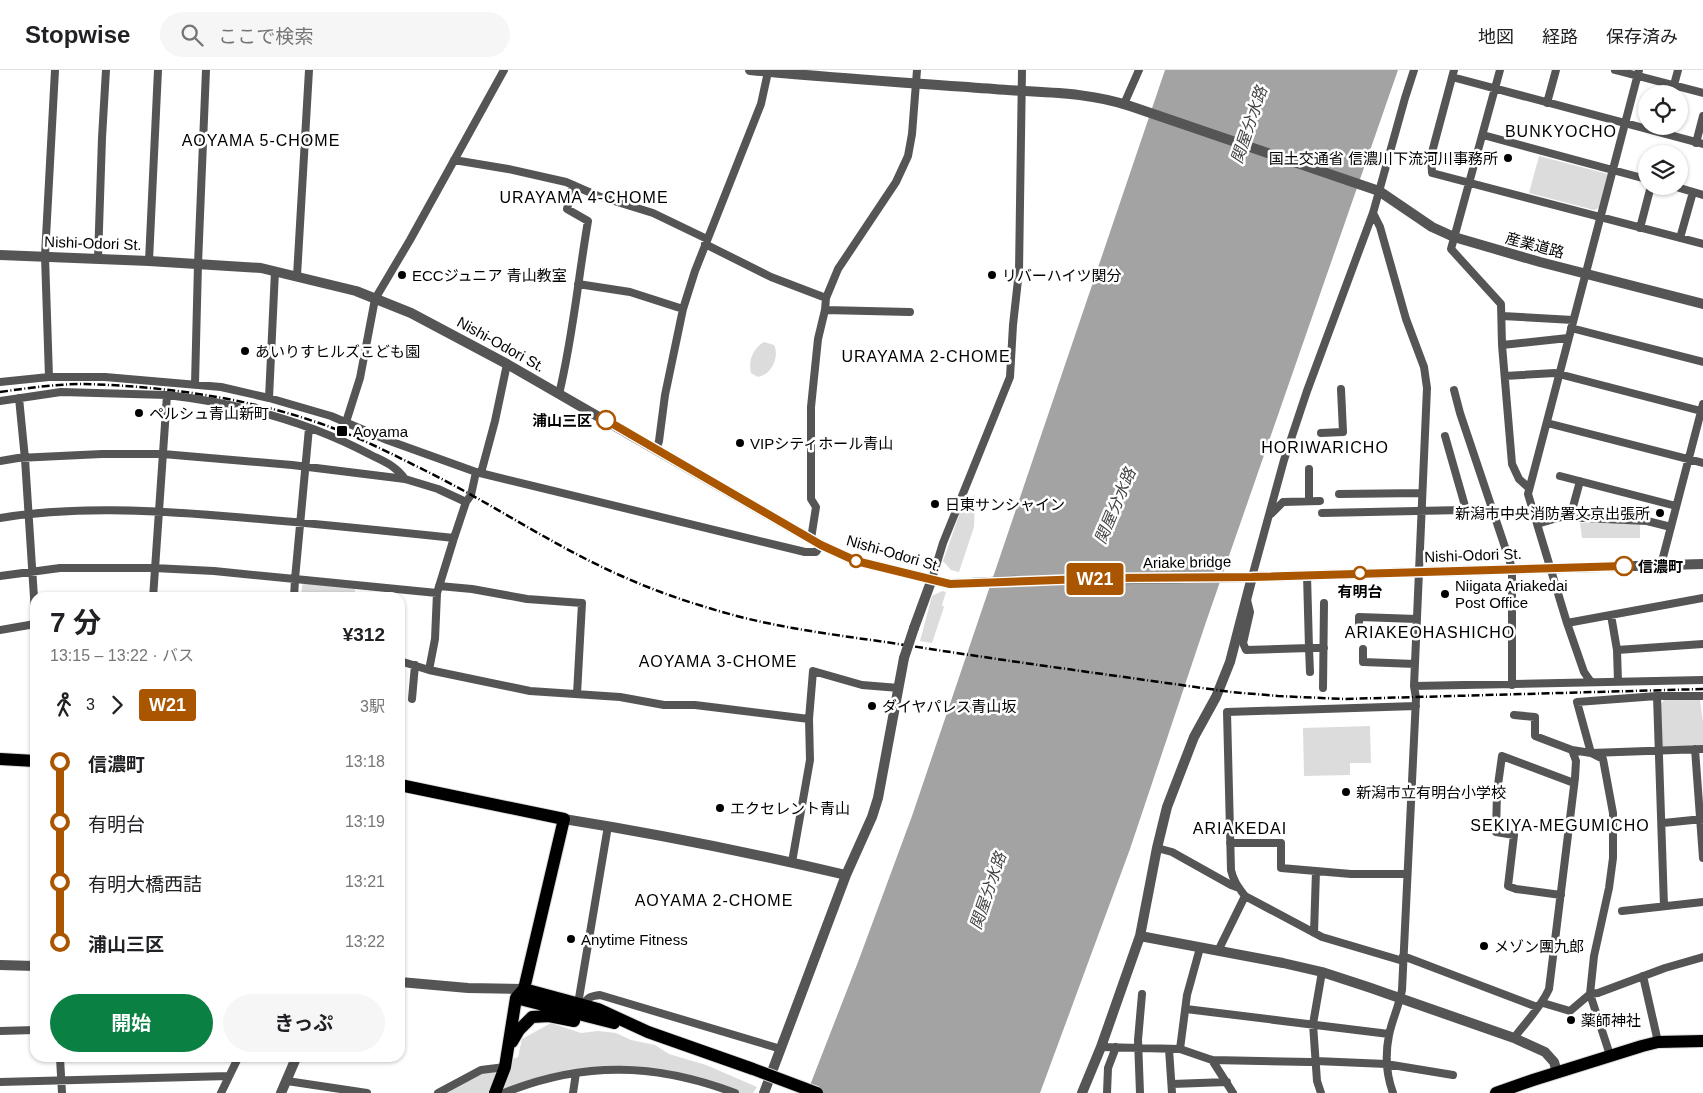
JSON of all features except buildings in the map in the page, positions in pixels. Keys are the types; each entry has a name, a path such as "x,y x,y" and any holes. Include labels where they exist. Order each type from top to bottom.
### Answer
{"main road":[{"path":"0,759 30,762"},
{"path":"405,786 561,819 518,992 506,1050 505,1067 495,1093"},
{"path":"518,992 598,1009 648,1032"},
{"path":"518,992 648,1032 817,1093"},
{"path":"506,1050 519,1030 532,1017 549,1016 589,1024 618,1024"},
{"path":"1496,1093 1523,1088 1557,1072 1658,1042 1703,1041"}],"street":[{"path":"49,377 44,256 55,70"},
{"path":"98,258 106,70"},
{"path":"149,261 158,70"},
{"path":"195,384 206,70"},
{"path":"297,276 309,70"},
{"path":"346,422 360,378 375,299 410,240 504,70"},
{"path":"750,70 1021,91 1075,93 1127,105 1139,70"},
{"path":"812,539 816,507 811,499 811,407 818,339 826,298 838,269 896,182 908,156 912,134 917,70"},
{"path":"764,1093 846,875 872,817 878,798 904,658 943,544 1010,377 1019,271 1022,70"},
{"path":"1082,1093 1101,1047 1140,936 1167,807 1194,737 1216,697 1230,662 1247,600 1248,577 1269,515 1284,460 1307,390 1374,213 1375,190 1414,70"},
{"path":"1500,70 1451,249 1501,304 1502,316 1500,321 1512,464 1518,479 1529,488"},
{"path":"1547,103 1556,70"},
{"path":"1615,70 1638,73 1674,85 1678,70"},
{"path":"656,450 683,309 694,271 775,71"},
{"path":"1592,682 1584,672 1567,623 1528,494 1638,73"},
{"path":"1638,126 1495,90 1453,74 1431,156 1432,173 1703,244"},
{"path":"1688,89 1703,93"},
{"name":"産業道路","path":"1127,105 1375,190 1432,227 1454,237 1703,304"},
{"path":"1675,135 1699,144 1703,116"},
{"path":"1483,135 1638,177"},
{"path":"454,160 521,171 573,185 598,196 653,213 771,277 826,298"},
{"path":"559,394 568,357 588,221 567,209 573,185"},
{"path":"1688,191 1703,194"},
{"path":"1680,238 1692,192"},
{"path":"1640,228 1649,195"},
{"path":"1374,213 1380,227 1406,319 1424,367 1427,388 1414,686 1416,706 1403,959 1400,999 1389,1034 1386,1064 1390,1093"},
{"name":"Nishi-Odori St.","path":"0,254 198,264 275,271 356,291 411,313 506,364 821,545 856,561 950,584"},
{"path":"269,398 275,271"},
{"path":"578,284 630,292 683,309"},
{"path":"825,310 910,312"},
{"path":"1502,316 1572,324 1703,362"},
{"path":"1502,345 1568,338"},
{"path":"429,670 434,639 438,590 466,502 471,495 495,421 506,364"},
{"path":"1505,376 1559,374 1702,408 1661,565"},
{"path":"0,382 49,377 104,376 221,388 269,398 331,416 387,440 479,472 805,552 816,552 821,545"},
{"path":"1321,433 1343,432 1342,389"},
{"path":"1454,390 1512,568 1512,685"},
{"path":"0,401 61,392 167,395 239,407 309,428 344,442 399,470 405,479"},
{"path":"152,592 167,395"},
{"path":"19,398 34,592"},
{"path":"1547,423 1703,463"},
{"path":"294,592 309,428"},
{"path":"1322,513 1463,510 1465,506 1444,436"},
{"path":"0,461 18,458 102,454 163,454 306,467 405,479 438,489 466,502"},
{"path":"1309,469 1309,501"},
{"path":"1560,476 1676,506"},
{"path":"1570,518 1580,481"},
{"path":"1339,494 1422,493"},
{"path":"1269,515 1283,502 1320,501"},
{"path":"0,518 28,514 159,511 300,522 454,538"},
{"path":"1537,524 1561,518 1570,518 1647,521 1671,527"},
{"name":"Nishi-Odori St.","path":"1248,577 1703,564"},
{"path":"0,576 60,568 154,568 214,571 438,590 472,589 527,599 582,604 576,694"},
{"path":"1307,575 1310,672"},
{"name":"Ariake bridge","path":"950,584 1074,579 1248,577"},
{"path":"1567,623 1703,598"},
{"path":"1247,600 1250,612 1243,643 1246,650 1324,648"},
{"path":"1323,688 1324,603"},
{"path":"1611,615 1618,682"},
{"path":"1359,623 1359,617 1417,619"},
{"path":"0,630 30,625"},
{"path":"1616,650 1703,644"},
{"path":"1363,649 1363,662 1415,664"},
{"path":"405,662 429,670 530,691 620,697 664,705 695,705 809,719"},
{"path":"412,699 415,665"},
{"path":"792,862 810,760 809,719 813,671 862,685 899,688"},
{"path":"1414,686 1703,680"},
{"path":"1657,696 1658,751 1663,823 1664,906"},
{"path":"1610,1055 1590,994 1594,956 1612,872 1613,813 1603,759 1591,753 1577,702 1657,696 1703,696"},
{"path":"1416,706 1227,712 1231,870 1233,879 1245,896 1322,937 1403,959 1540,1005 1570,1011 1590,994 1598,993 1703,956"},
{"path":"1514,715 1535,717 1535,736 1572,750 1591,753 1699,749 1703,858"},
{"path":"1514,1038 1540,1005 1549,989 1574,783 1576,761 1572,750"},
{"path":"1561,895 1516,889 1508,886 1514,835 1496,832 1497,792 1502,756 1574,783"},
{"path":"561,819 608,826 792,862 846,875"},
{"path":"1663,823 1702,820"},
{"path":"581,1004 608,826"},
{"path":"1230,843 1281,843 1281,868 1351,874 1407,874"},
{"path":"1157,848 1172,852 1239,888"},
{"path":"1314,932 1316,871"},
{"path":"1218,951 1245,896"},
{"path":"1622,911 1703,902"},
{"path":"1140,936 1322,972 1514,1038 1545,1052 1554,1062 1557,1072"},
{"path":"1180,1049 1187,995 1200,948"},
{"path":"0,965 30,966"},
{"path":"1321,1093 1317,1081 1313,1024 1322,972"},
{"path":"1643,976 1658,1042"},
{"path":"405,982 518,992"},
{"path":"1140,1093 1138,1048 1142,994"},
{"path":"581,1004 591,996 600,995 781,1049"},
{"path":"1186,1009 1389,1034"},
{"path":"0,1031 30,1030"},
{"path":"1101,1047 1180,1049 1212,1060 1386,1064 1453,1075"},
{"path":"1107,1093 1108,1068 1116,1047"},
{"path":"1169,1049 1172,1093"},
{"path":"1212,1060 1233,1093"},
{"path":"60,1062 62,1093"},
{"path":"221,1093 236,1062"},
{"path":"280,1093 294,1062"},
{"path":"438,1093 481,1070 505,1067"},
{"path":"504,1093 552,1076 619,1069 658,1072 695,1080 735,1093"},
{"path":"573,1093 576,1074"},
{"path":"0,1082 229,1076"},
{"path":"287,1081 342,1091 367,1093"},
{"path":"1172,1084 1227,1082"}],"shaded area":[{"path":"1539,156 1608,174 1599,208 1594,210 1529,193"},
{"path":"764,342 774,345 776,355 773,365 767,373 758,377 751,373 751,360 754,351"},
{"path":"975,495 974,527 959,572 951,570 943,561 963,504"},
{"path":"1580,523 1640,523 1640,538 1582,538"},
{"path":"304,583 355,589 355,592 302,592"},
{"path":"942,591 946,592 942,605 944,607 932,643 920,641 932,596"},
{"path":"1664,700 1700,700 1703,722 1703,746 1663,748 1661,746 1660,705"},
{"path":"1370,726 1371,763 1350,763 1350,775 1304,776 1303,728"},
{"path":"551,1023 581,1033 598,1031 616,1033 631,1040 655,1045 669,1054 706,1065 757,1087 753,1093 740,1093 711,1083 599,1068 502,1093 444,1093 479,1073 518,1057 522,1039"}],"water":[{"name":"関屋分水路","path":"1165,70 1398,70 1206,622 1130,849 1040,1093 807,1093 912,816"}],"railway":[{"path":"0,392 63,385 116,385 215,397 281,411 343,432 387,452 452,484 578,555 640,584 732,615 800,629 1231,692 1278,696 1345,699 1703,689"}],"bus line":[{"name":"W21","path":"606,420 821,545 856,561 950,584 1112,578 1252,577 1624,566"}],"place":[{"name":"国土交通省 信濃川下流河川事務所","path":"1508,158"},
{"name":"ECCジュニア 青山教室","path":"402,275"},
{"name":"リバーハイツ関分","path":"992,275"},
{"name":"あいりすヒルズこども園","path":"245,351"},
{"name":"ペルシュ青山新町","path":"139,413"},
{"name":"浦山三区","path":"606,420"},
{"name":"Aoyama","path":"342,431"},
{"name":"VIPシティホール青山","path":"740,443"},
{"name":"日東サンシャイン","path":"935,504"},
{"name":"新潟市中央消防署文京出張所","path":"1660,513"},
{"name":"信濃町","path":"1624,566"},
{"name":"有明台","path":"1360,573"},
{"name":"Niigata Ariakedai Post Office","path":"1445,594"},
{"name":"ダイヤパレス青山坂","path":"872,706"},
{"name":"新潟市立有明台小学校","path":"1346,792"},
{"name":"エクセレント青山","path":"720,808"},
{"name":"Anytime Fitness","path":"571,939"},
{"name":"メゾン團九郎","path":"1484,946"},
{"name":"薬師神社","path":"1571,1020"}],"district":[{"name":"BUNKYOCHO","path":"1561,131"},
{"name":"AOYAMA 5-CHOME","path":"261,140"},
{"name":"URAYAMA 4-CHOME","path":"584,197"},
{"name":"URAYAMA 2-CHOME","path":"926,356"},
{"name":"HORIWARICHO","path":"1325,447"},
{"name":"ARIAKEOHASHICHO","path":"1430,632"},
{"name":"AOYAMA 3-CHOME","path":"718,661"},
{"name":"SEKIYA-MEGUMICHO","path":"1560,825"},
{"name":"ARIAKEDAI","path":"1240,828"},
{"name":"AOYAMA 2-CHOME","path":"714,900"}]}
